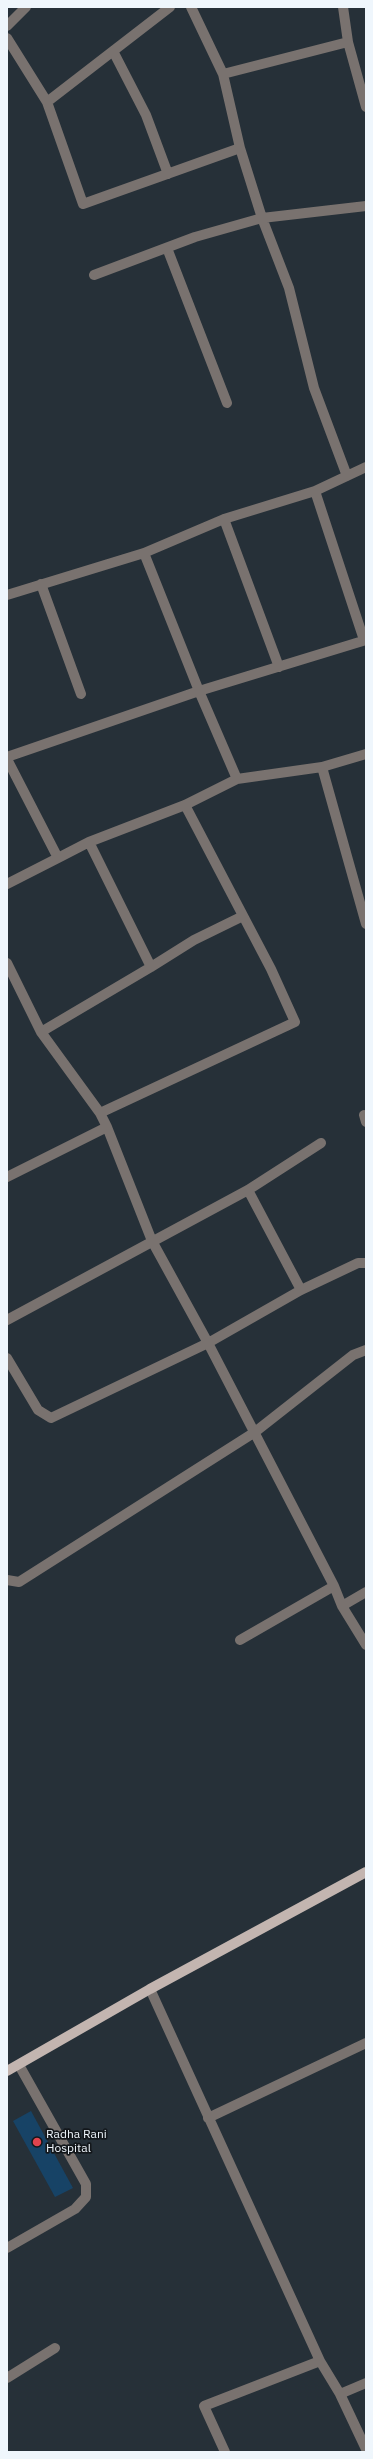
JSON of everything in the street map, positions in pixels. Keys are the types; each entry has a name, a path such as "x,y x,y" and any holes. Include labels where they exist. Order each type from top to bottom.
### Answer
{"main road":[{"path":"7,2071 150,1989 366,1872"}],"street":[{"path":"7,26 26,7"},
{"path":"47,102 170,7"},
{"path":"191,7 223,74 240,148 262,218 289,288 314,388 347,476"},
{"path":"343,7 348,42 366,107"},
{"path":"7,38 47,102 83,204 240,148"},
{"path":"223,74 348,42"},
{"path":"113,51 146,115 168,174"},
{"path":"94,275 167,248 262,218 366,206"},
{"path":"167,248 227,403"},
{"path":"7,595 144,553 224,519 315,491 366,467"},
{"path":"58,858 7,758 198,691 365,640 315,491"},
{"path":"224,519 280,667"},
{"path":"144,553 198,691 237,779"},
{"path":"41,584 81,694"},
{"path":"7,884 88,842 185,805 237,779 322,767 366,754"},
{"path":"322,767 366,924"},
{"path":"100,1113 295,1022 271,969 185,805"},
{"path":"88,842 151,967"},
{"path":"41,1032 194,940 243,916"},
{"path":"7,963 41,1032 100,1113 107,1127 152,1241 255,1432 334,1586 342,1606 366,1645"},
{"path":"7,1177 107,1127"},
{"path":"7,1320 248,1190 321,1143"},
{"path":"248,1190 301,1290"},
{"path":"7,1358 38,1410 51,1418 208,1343 301,1290 358,1263 366,1263"},
{"path":"7,1580 19,1582 255,1432 353,1355 366,1350"},
{"path":"240,1640 334,1586"},
{"path":"342,1606 366,1592"},
{"path":"150,1989 320,2361 340,2394 366,2449"},
{"path":"208,2118 366,2043"},
{"path":"7,2248 75,2209 86,2197 86,2184 19,2065"},
{"path":"7,2378 55,2348"},
{"path":"225,2452 204,2406 320,2361"},
{"path":"340,2394 366,2383"}],"building":[{"path":"31,2111 73,2188 55,2197 13,2121"}],"place":[{"name":"Radha Rani Hospital","path":"37,2142"}]}
